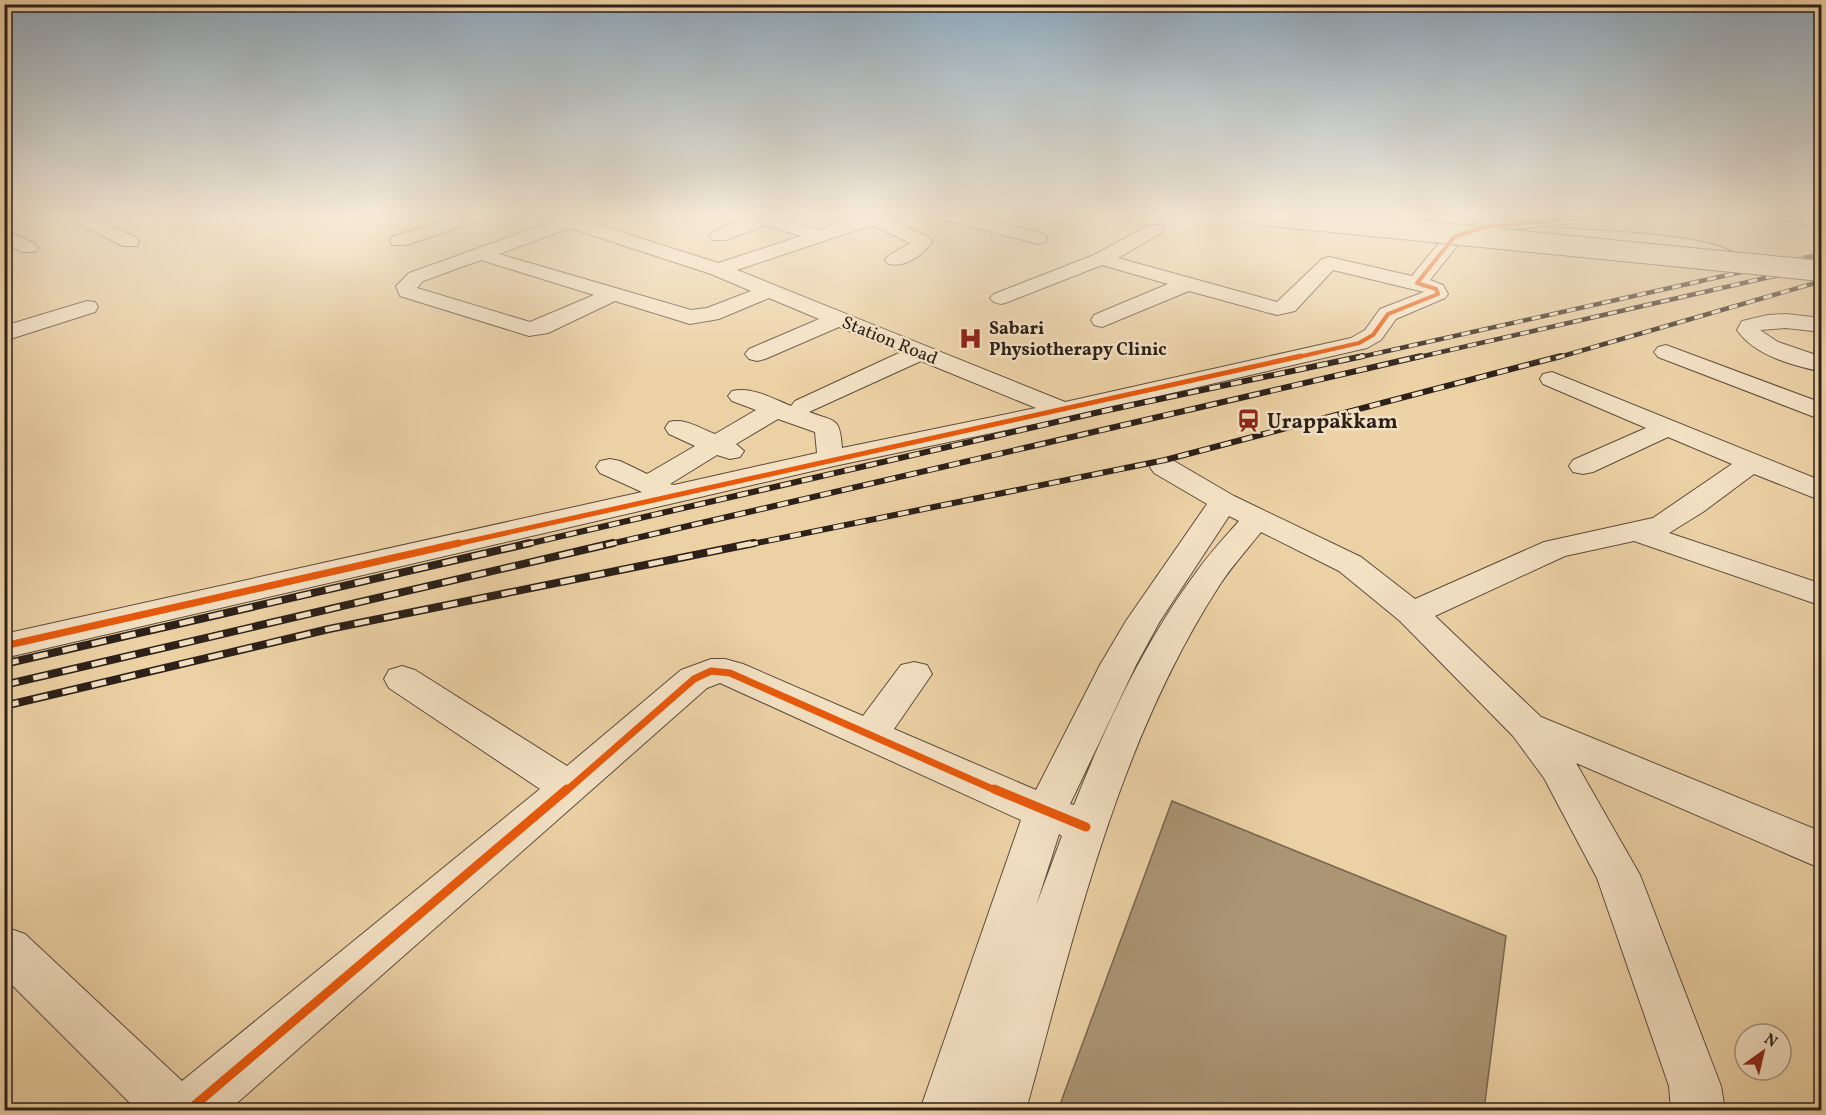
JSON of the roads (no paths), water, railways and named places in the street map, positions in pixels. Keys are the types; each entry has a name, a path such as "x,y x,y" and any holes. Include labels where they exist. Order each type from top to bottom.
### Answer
{"street":[{"path":"445,267 416,278 406,286 407,292 530,329 540,328 615,293"},
{"path":"525,267 690,317 711,314 769,291"},
{"name":"Station Road","path":"710,267 1063,410"},
{"path":"718,270 727,267"},
{"path":"1001,298 1080,267"},
{"path":"1129,267 1277,309 1287,306 1325,267"},
{"path":"4,646 661,490 775,472 1359,343 1373,335 1388,314 1438,294 1436,289 1417,283 1347,267"},
{"path":"1417,283 1430,267"},
{"path":"1781,267 1821,271"},
{"path":"1102,320 1187,284"},
{"path":"5,334 87,307"},
{"path":"757,354 837,319"},
{"path":"1821,325 1773,321 1757,323 1750,326 1748,330 1750,334 1772,346 1821,365"},
{"path":"804,406 921,352"},
{"path":"1666,352 1821,412"},
{"path":"1552,379 1821,492"},
{"path":"741,396 828,428 829,450 834,458"},
{"path":"661,490 717,445 776,409"},
{"path":"1583,466 1669,427"},
{"path":"678,428 775,472"},
{"path":"1412,613 1555,549 1577,542 1638,532 1663,525 1751,463"},
{"path":"610,467 661,490"},
{"path":"1164,467 1241,510 1350,564 1412,613 1527,726 1558,768 1618,875 1695,1086 1698,1110"},
{"path":"947,1110 1044,812 1118,665 1143,621 1184,558 1241,510"},
{"path":"999,1110 1031,993 1086,827 1129,718 1241,510"},
{"path":"1638,532 1821,596"},
{"path":"189,1110 694,679 718,669 1044,812 1086,827"},
{"path":"870,734 914,674"},
{"path":"402,680 569,788"},
{"path":"1527,726 1821,851"},
{"path":"4,951 8,949 174,1110"}],"railway":[{"path":"1356,358 1764,267"},
{"path":"1415,358 1813,267"},
{"path":"1556,358 1822,281"},
{"path":"523,545 1108,410 1363,356"},
{"path":"606,545 1421,356"},
{"path":"747,545 1165,460 1561,356"},
{"path":"4,664 530,543"},
{"path":"4,685 613,543"},
{"path":"4,706 329,629 754,543"}],"place":[{"name":"Sabari Physiotherapy Clinic","path":"971,338"},
{"name":"Urappakkam","path":"1249,421"}]}
